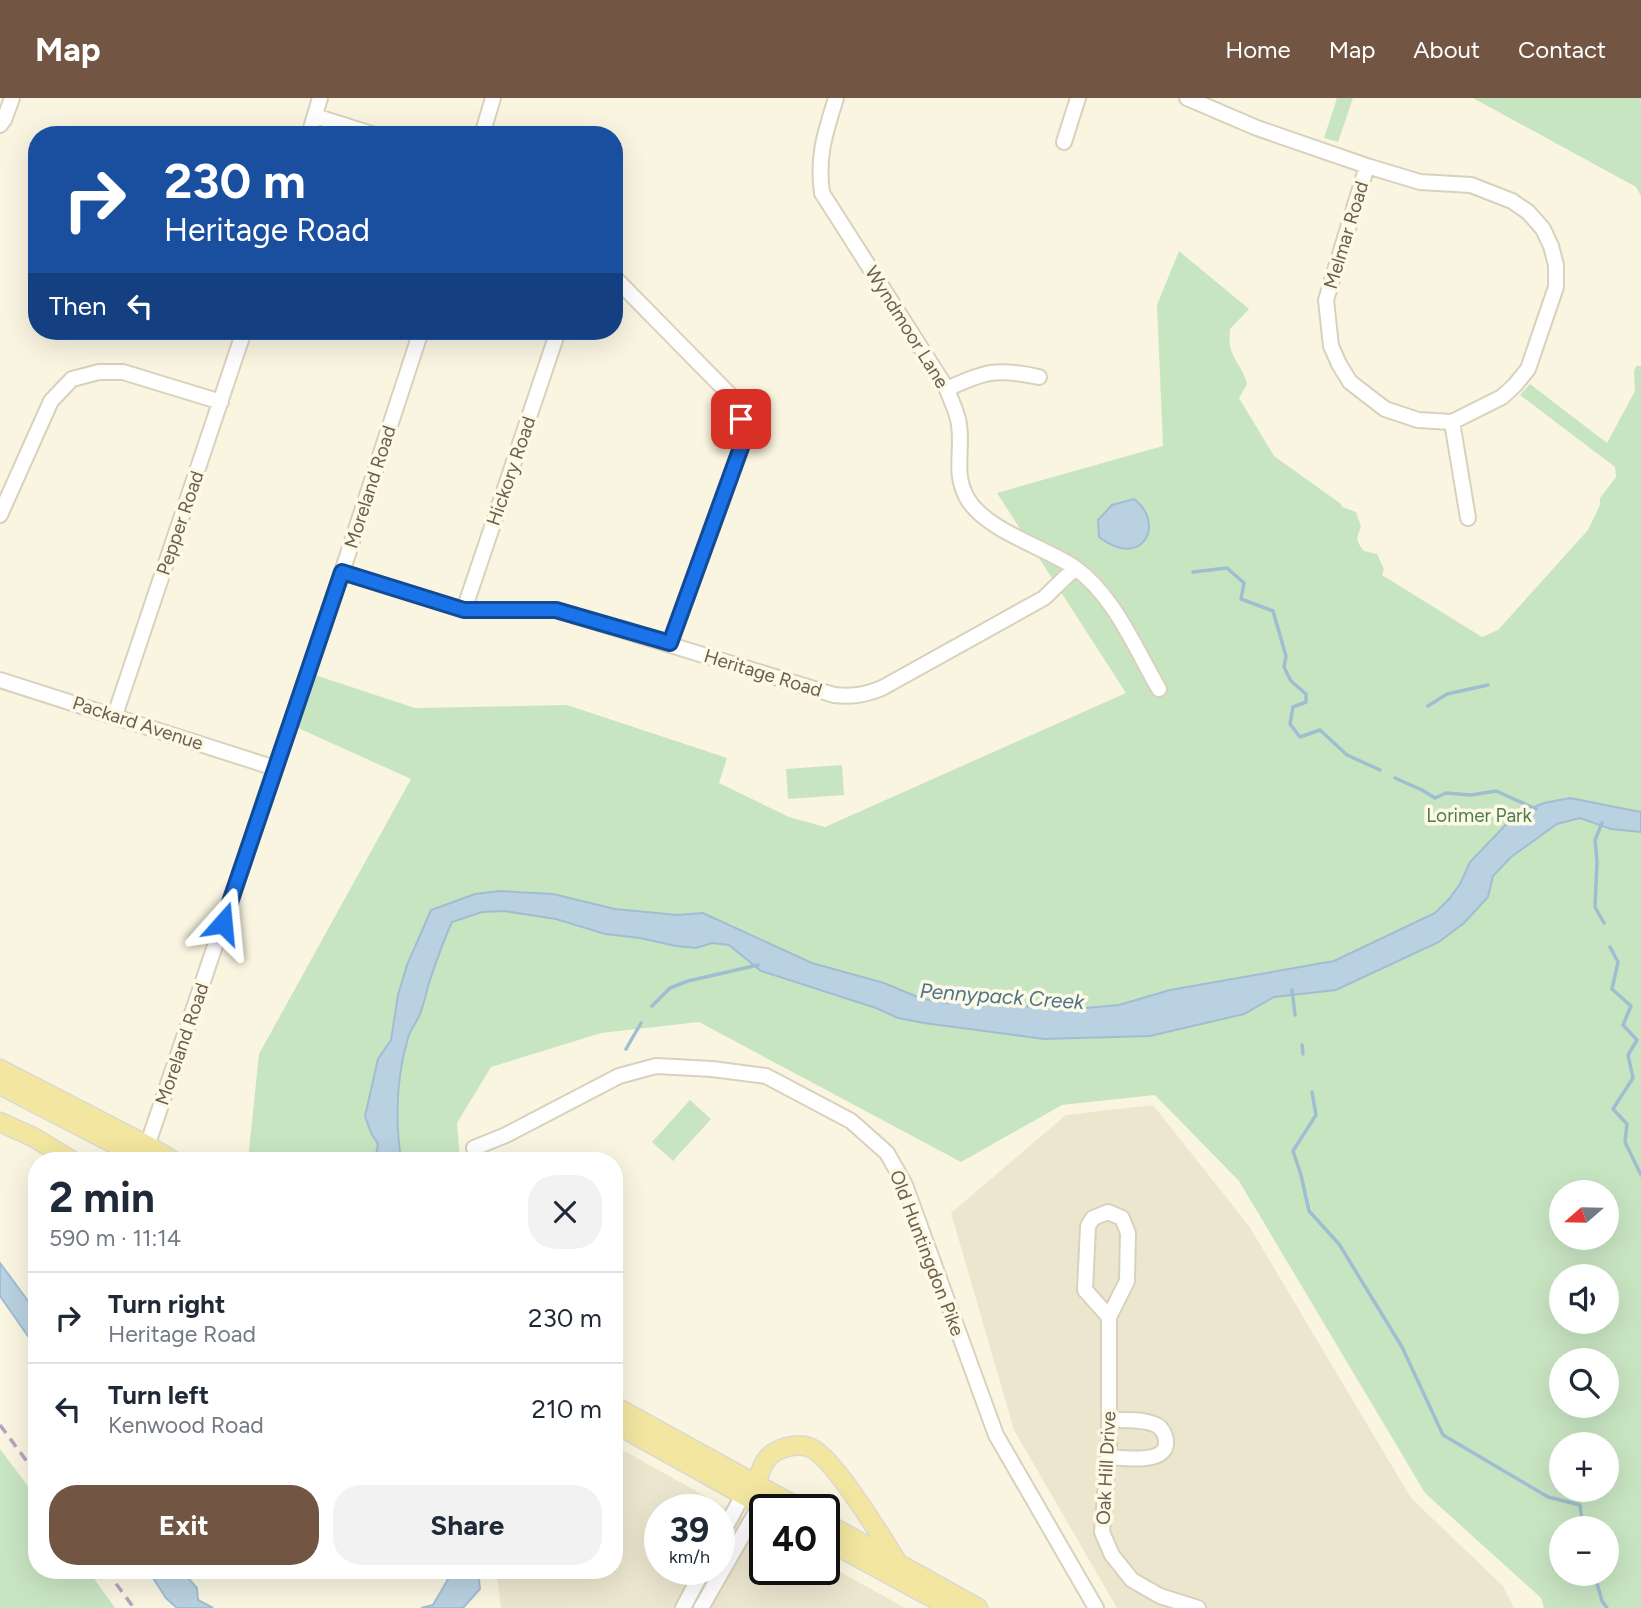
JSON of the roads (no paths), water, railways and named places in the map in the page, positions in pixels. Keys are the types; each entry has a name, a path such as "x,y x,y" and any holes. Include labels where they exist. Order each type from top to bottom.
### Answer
{"main road":[{"path":"0,1069 137,1152"},
{"path":"0,1085 136,1152"},
{"path":"0,1122 57,1152"},
{"path":"623,1411 750,1489 754,1494"},
{"path":"623,1427 763,1494"},
{"path":"750,1489 773,1453 790,1446 810,1447 852,1494 898,1563"},
{"path":"840,1531 978,1608"},
{"path":"840,1548 951,1608"}],"street":[{"path":"0,125 12,98"},
{"path":"312,126 320,98"},
{"path":"485,126 493,98"},
{"name":"Wyndmoor Lane","path":"836,98 821,145 819,170 822,193 947,390 959,425 958,464 961,485 969,502 993,524 1075,568 1107,599 1159,689"},
{"path":"1064,142 1079,98"},
{"name":"Melmar Road","path":"1187,98 1257,128 1367,166 1420,182 1471,185 1512,201 1528,212 1543,229 1556,265 1556,287 1528,369 1502,397 1452,422 1418,420 1385,409 1350,382 1331,345 1326,300 1367,166"},
{"path":"315,116 347,126"},
{"path":"623,286 733,398 741,419 743,442 670,643"},
{"name":"Pepper Road","path":"115,715 241,340"},
{"name":"Moreland Road","path":"145,1152 418,340"},
{"name":"Hickory Road","path":"464,610 555,340"},
{"path":"947,390 978,374 1008,371 1039,377"},
{"path":"0,515 51,401 72,379 99,372 123,372 221,402"},
{"path":"1452,422 1468,518"},
{"name":"Heritage Road","path":"342,572 464,610 556,610 848,697 866,694 1044,598 1075,568"},
{"name":"Packard Avenue","path":"0,680 275,768"},
{"name":"Old Huntingdon Pike","path":"474,1147 506,1135 619,1076 656,1066 766,1076 851,1121 887,1153 905,1185 996,1436 1096,1608"},
{"name":"Oak Hill Drive","path":"1109,1317 1088,1295 1084,1283 1088,1226 1093,1218 1108,1212 1122,1218 1129,1233 1127,1281 1109,1317 1108,1457 1102,1532 1112,1555 1132,1580 1160,1596 1198,1608"},
{"path":"1108,1457 1150,1458 1164,1450 1166,1440 1163,1430 1156,1424 1109,1420"},
{"path":"735,1513 750,1489"},
{"path":"701,1608 749,1533"},
{"path":"683,1608 695,1585"}],"water":[{"path":"1134,499 1148,520 1149,531 1145,540 1128,549 1114,546 1099,537 1098,520 1112,505"},
{"path":"1570,798 1641,812 1641,832 1611,829 1580,818 1557,824 1511,857 1493,876 1488,897 1464,923 1439,942 1336,990 1274,997 1244,1014 1150,1036 1044,1039 924,1023 898,1018 876,1008 761,971 729,945 712,943 696,948 676,946 605,934 556,919 504,911 482,912 452,922 434,967 420,1014 409,1035 401,1068 398,1098 400,1152 376,1152 378,1144 365,1116 378,1059 391,1040 398,995 407,965 431,910 475,894 499,891 553,894 615,909 677,915 703,913 812,963 884,983 920,998 946,1003 973,999 1018,1006 1085,1008 1119,1005 1170,990 1334,961 1435,913 1460,884 1470,862 1516,814 1544,803"},
{"path":"0,1263 28,1301 28,1336 0,1296"},
{"path":"154,1579 189,1579 197,1588 198,1600 213,1608 177,1608 166,1598"},
{"path":"448,1579 479,1579 480,1589 463,1608 421,1608 433,1605"}],"waterway":[{"path":"1193,572 1227,568 1244,583 1241,599 1273,611 1286,656 1284,667 1291,681 1306,694 1306,702 1293,707 1290,724 1300,737 1320,730 1347,755 1380,770"},
{"path":"1428,706 1447,694 1488,685"},
{"path":"1395,778 1435,798 1446,793 1471,795 1496,791 1536,809"},
{"path":"1602,823 1595,840 1595,907 1604,923"},
{"path":"1610,947 1618,962 1612,989 1631,1006 1623,1025 1637,1040 1628,1055 1633,1078 1613,1109 1627,1124 1625,1142 1641,1175"},
{"path":"652,1006 670,988 688,981 758,965"},
{"path":"1292,990 1295,1015"},
{"path":"626,1049 641,1023"},
{"path":"1302,1045 1303,1054"},
{"path":"1312,1092 1316,1115 1293,1151 1309,1211 1339,1244 1402,1347 1443,1435 1548,1497 1580,1505 1581,1516"},
{"path":"1598,1586 1607,1608"}],"railway":[{"path":"0,1425 28,1463"},
{"path":"113,1579 134,1608"}],"park label":[{"name":"Lorimer Park","path":"1479,815"}],"water label":[{"name":"Pennypack Creek","path":"1002,996"}]}
